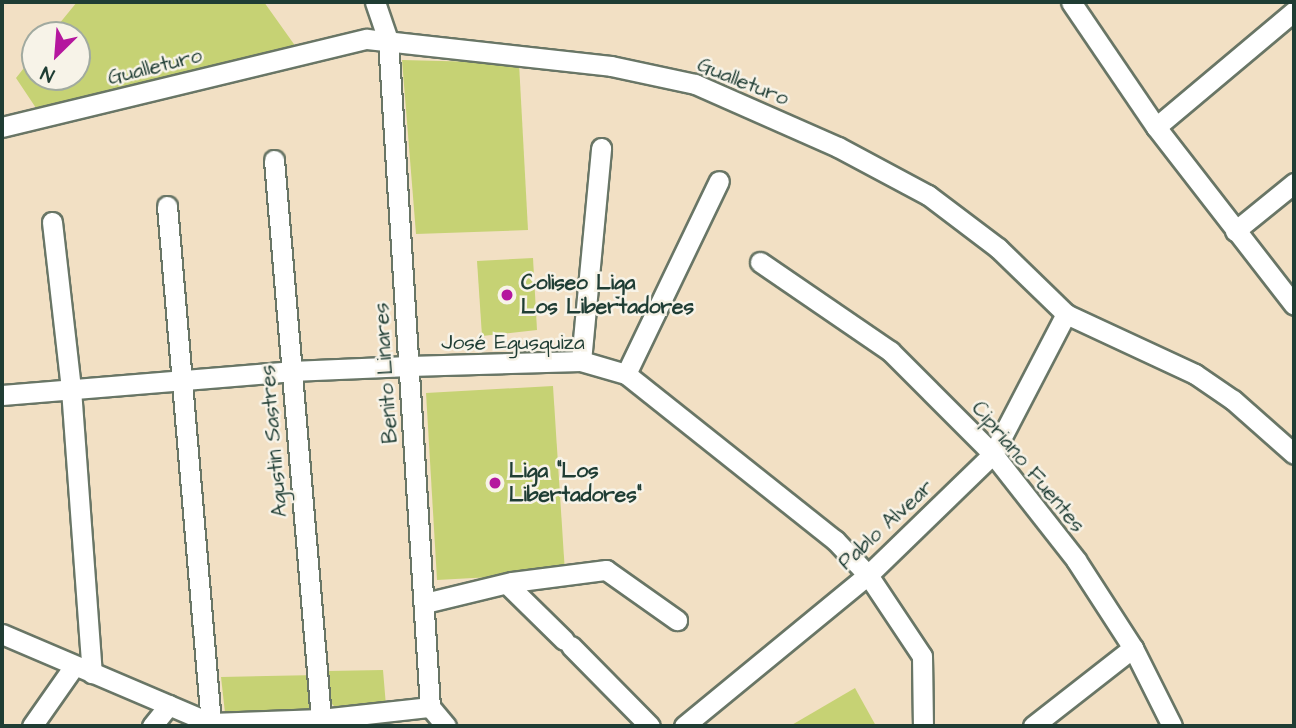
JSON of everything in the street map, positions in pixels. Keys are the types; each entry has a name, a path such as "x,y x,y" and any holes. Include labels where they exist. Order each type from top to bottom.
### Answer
{"street":[{"name":"Benito Linares","path":"375,2 388,40 431,705"},
{"path":"1081,6 1156,127 1235,231 1290,293"},
{"path":"1156,127 1294,11"},
{"name":"Gualleturo","path":"2,127 367,38 611,66 695,84 838,147 928,195 998,247 1066,314 1195,374 1233,400 1294,454"},
{"path":"581,361 601,148"},
{"name":"Agustin Sastres","path":"274,160 321,719"},
{"path":"626,374 719,181"},
{"path":"1235,231 1294,183"},
{"path":"167,205 211,723"},
{"path":"32,726 83,669 71,389 52,222"},
{"name":"Cipriano Fuentes","path":"760,262 890,351 993,454 1076,560 1133,648 1172,726"},
{"name":"Pablo Alvear","path":"684,726 868,575 993,454 1066,314"},
{"name":"José Egusquiza","path":"2,395 291,371 408,366 581,361 626,374 835,540 868,575 922,656 923,726"},
{"path":"425,603 507,584 606,570 677,620"},
{"path":"507,584 650,726"},
{"path":"2,634 211,723 321,719 431,705 446,726"},
{"path":"1033,726 1133,648"},
{"path":"152,726 169,705"}],"green space":[{"path":"77,2 264,2 296,47 38,111 25,91 91,91 91,21 61,21"},
{"path":"402,60 519,63 528,230 416,234"},
{"path":"21,72 21,86 16,78"},
{"name":"Coliseo Liga Los Libertadores","path":"533,258 537,330 482,336 477,261"},
{"name":"Liga \"Los Libertadores\"","path":"553,386 565,573 437,580 426,393"},
{"path":"383,670 386,706 338,710 330,702 328,671"},
{"path":"318,675 316,719 226,722 221,677"},
{"path":"855,688 876,726 790,726"}],"place":[{"name":"Coliseo Liga Los Libertadores","path":"507,295"},
{"name":"Liga \"Los Libertadores\"","path":"495,483"}]}
